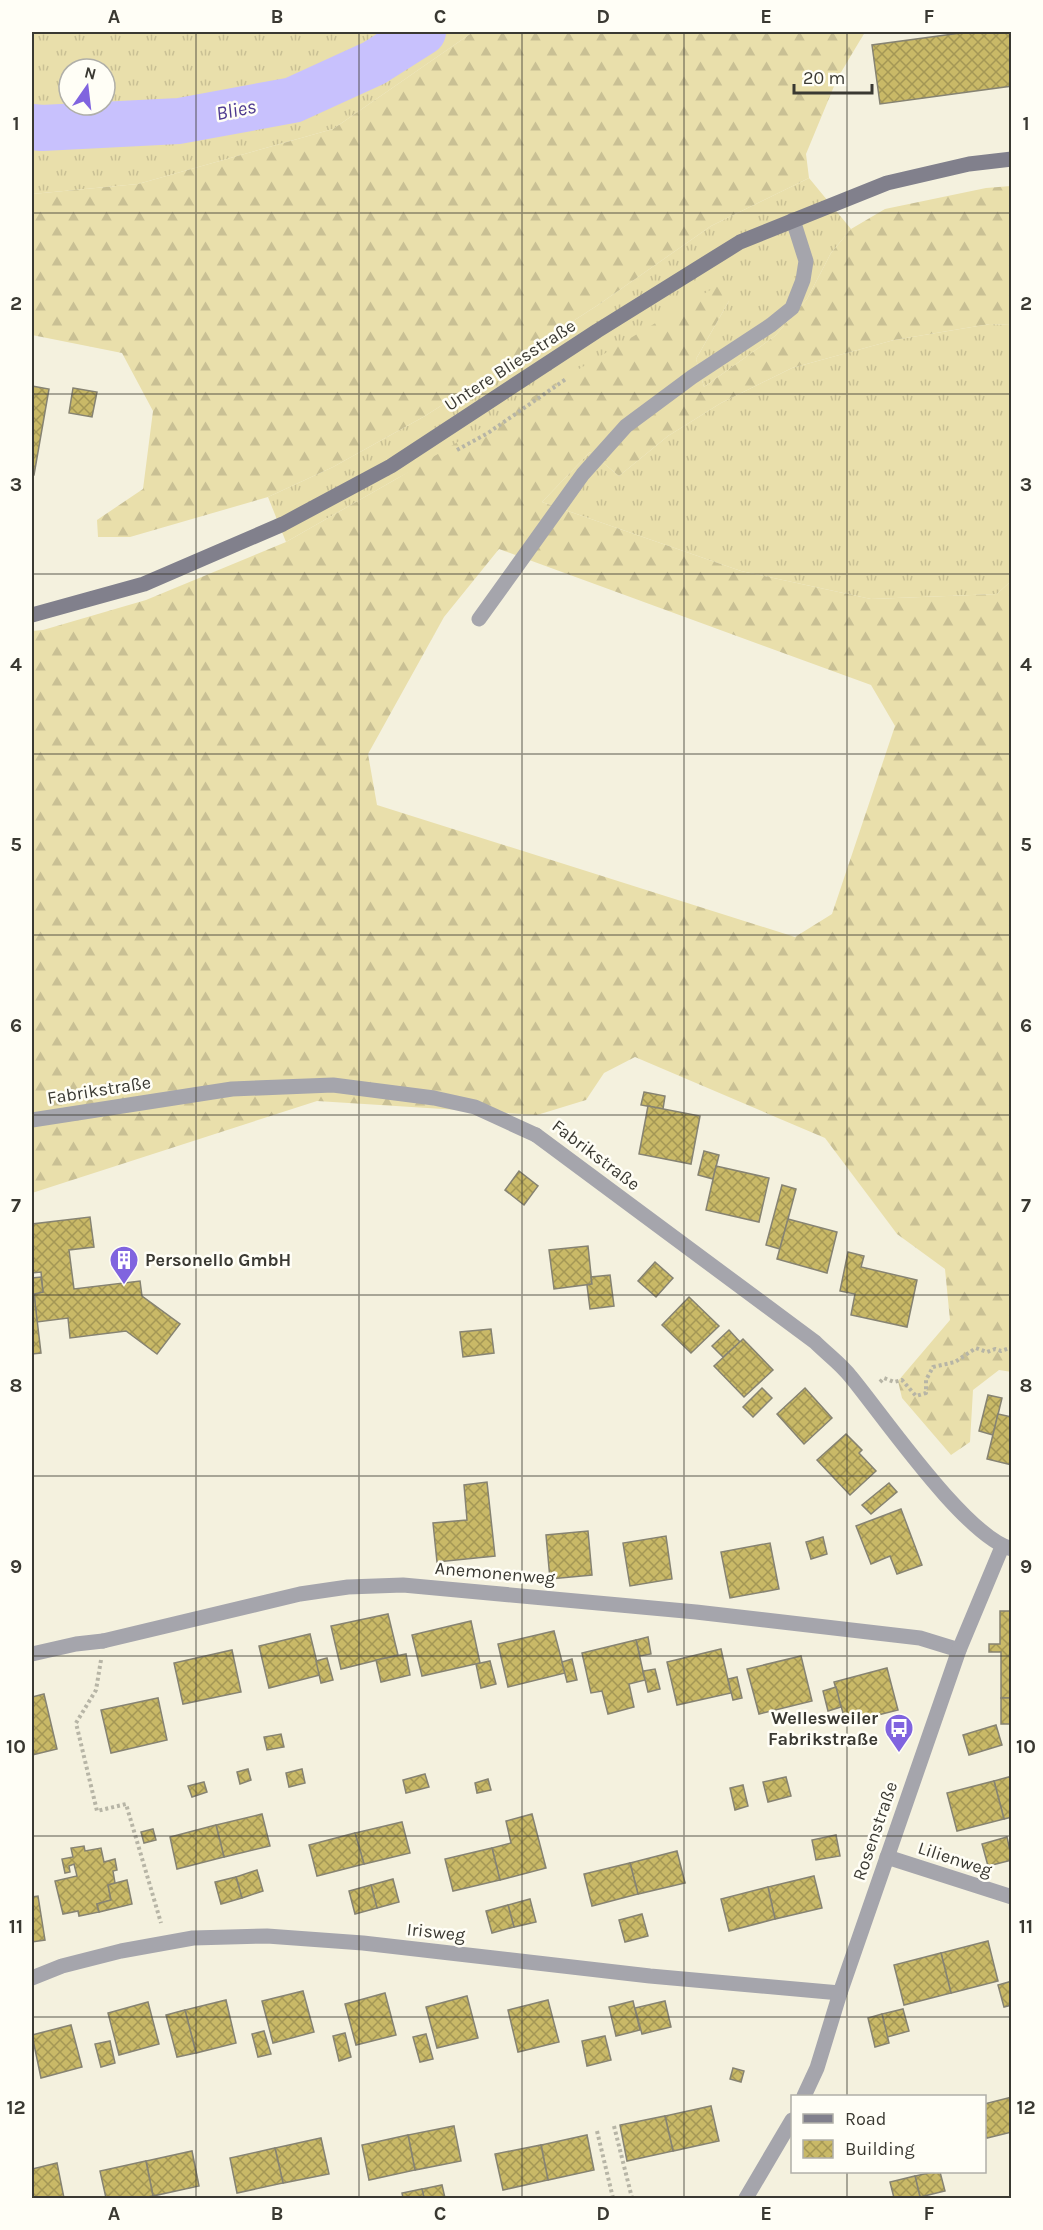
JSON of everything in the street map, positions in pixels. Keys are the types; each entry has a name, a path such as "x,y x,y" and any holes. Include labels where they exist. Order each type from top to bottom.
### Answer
{"main road":[{"name":"Untere Bliesstraße","path":"32,615 144,584 283,524 391,466 597,331 740,242 887,183 969,164 1011,159"}],"street":[{"path":"479,619 583,474 626,426 792,308 803,280 806,261 793,220"},
{"name":"Fabrikstraße","path":"32,1119 232,1089 333,1085 434,1098 475,1107 536,1135 815,1342 849,1374 938,1486 978,1529 1007,1548"},
{"name":"Rosenstraße","path":"805,2095 817,2068 840,1993 959,1650 1007,1548"},
{"name":"Anemonenweg","path":"32,1654 76,1644 103,1641 300,1594 348,1587 403,1585 685,1611 920,1638 959,1650"},
{"name":"Lilienweg","path":"887,1857 1011,1897"},
{"name":"Irisweg","path":"32,1978 62,1966 121,1951 193,1938 267,1936 363,1943 650,1976 840,1993"},
{"path":"752,2196 791,2122"}],"path":[{"path":"866,1396 884,1378 894,1382 902,1380 916,1396 926,1393 926,1380 933,1367 955,1362 976,1348 987,1352 995,1349 1001,1351 1011,1347"},
{"path":"103,1641 96,1689 76,1722 97,1811 126,1804 167,1944"},
{"path":"614,2126 632,2199"},
{"path":"597,2131 613,2199"}],"green space":[{"path":"32,32 473,32 333,129 138,184 32,194"},
{"path":"473,32 865,32 837,79 806,154 809,178 711,226 598,305 425,416 333,467 268,497 130,537 98,537 97,520 143,489 153,411 122,353 32,335 32,194 138,184 333,129"},
{"path":"809,178 851,229 831,253 807,299 775,336 704,387 696,359 729,301 398,478 286,542 268,497 333,467 425,416 598,305 711,226"},
{"path":"1011,186 1011,325 990,324 894,340 792,368 721,403 668,436 619,476 590,452 542,502 741,571 871,599 997,594 1011,581 1012,1372 999,1370 973,1390 970,1442 951,1455 902,1398 898,1381 950,1320 945,1269 897,1234 825,1138 635,1057 604,1073 586,1100 537,1115 317,1101 32,1193 32,631 43,630 146,600 286,542 398,478 717,286 729,301 696,359 704,387 775,336 807,299 831,253 851,229 885,209 986,188","holes":["499,549 871,685 895,726 832,914 795,937 377,805 368,754 444,617"]},
{"path":"990,324 1011,325 1011,581 997,594 871,599 741,571 542,502 590,452 619,476 668,436 721,403 792,368 894,340"}],"building":[{"path":"968,32 1012,32 1012,86 880,104 872,45"},
{"path":"32,386 49,389 34,475 32,475"},
{"path":"73,388 97,392 92,417 69,413"},
{"path":"644,1092 665,1096 663,1109 641,1105"},
{"path":"648,1106 700,1116 691,1164 639,1154"},
{"path":"704,1151 719,1155 713,1179 698,1175"},
{"path":"716,1166 769,1178 759,1222 706,1210"},
{"path":"519,1171 538,1186 524,1205 505,1190"},
{"path":"782,1185 796,1189 780,1249 766,1245"},
{"name":"Personello GmbH","path":"90,1217 94,1247 69,1250 74,1289 140,1281 142,1296 180,1324 157,1354 126,1331 70,1338 68,1318 37,1322 34,1294 43,1292 41,1272 32,1273 32,1224"},
{"path":"788,1219 837,1232 827,1273 777,1259"},
{"path":"588,1246 592,1284 554,1289 549,1250"},
{"path":"848,1252 864,1256 861,1267 917,1280 907,1327 851,1315 855,1294 840,1291"},
{"path":"655,1262 673,1278 656,1297 638,1281"},
{"path":"610,1275 614,1306 590,1309 587,1285 592,1284 591,1277"},
{"path":"41,1277 43,1292 34,1294 41,1353 32,1354 32,1278"},
{"path":"689,1297 719,1326 691,1353 662,1325"},
{"path":"491,1329 494,1353 463,1357 460,1332"},
{"path":"729,1330 740,1342 723,1357 712,1346"},
{"path":"743,1339 773,1370 744,1397 714,1366"},
{"path":"762,1388 772,1398 753,1417 743,1407"},
{"path":"805,1388 832,1418 804,1444 777,1414"},
{"path":"988,1395 1002,1398 993,1435 979,1431"},
{"path":"998,1414 1012,1417 1012,1465 987,1459"},
{"path":"846,1434 862,1450 859,1453 876,1471 850,1495 817,1460"},
{"path":"487,1482 495,1556 437,1562 433,1523 467,1520 464,1485"},
{"path":"889,1483 897,1492 871,1514 862,1505"},
{"path":"901,1509 922,1565 897,1574 890,1556 871,1564 856,1526"},
{"path":"588,1531 592,1575 550,1579 546,1535"},
{"path":"666,1536 672,1579 630,1586 623,1543"},
{"path":"823,1537 827,1554 811,1559 806,1542"},
{"path":"770,1543 779,1589 730,1598 721,1552"},
{"path":"1000,1611 1012,1611 1012,1698 1001,1698 1001,1652 989,1652 989,1644 1000,1644"},
{"path":"388,1614 398,1655 341,1669 331,1626"},
{"path":"471,1621 480,1663 422,1676 412,1635"},
{"path":"554,1631 565,1673 508,1687 498,1644"},
{"path":"310,1634 320,1675 269,1688 259,1646"},
{"path":"648,1637 651,1654 640,1656 636,1640"},
{"path":"636,1640 645,1680 629,1684 634,1707 608,1714 602,1691 591,1693 582,1653"},
{"path":"721,1649 731,1693 677,1705 667,1662"},
{"path":"232,1650 241,1692 183,1704 174,1663"},
{"path":"406,1654 410,1675 381,1682 376,1660"},
{"path":"801,1656 812,1701 759,1714 747,1669"},
{"path":"327,1658 333,1680 321,1683 316,1661"},
{"path":"572,1659 577,1680 567,1682 562,1662"},
{"path":"490,1661 496,1684 481,1688 476,1664"},
{"path":"887,1668 898,1710 846,1723 834,1682"},
{"path":"655,1669 660,1689 648,1692 643,1671"},
{"path":"737,1677 742,1698 733,1700 728,1679"},
{"path":"836,1687 841,1707 828,1711 823,1691"},
{"path":"44,1694 57,1749 32,1755 32,1697"},
{"path":"158,1698 167,1740 111,1753 101,1710"},
{"path":"1001,1698 1012,1698 1012,1724 1001,1724"},
{"path":"996,1725 1002,1745 969,1755 963,1735"},
{"path":"281,1734 284,1747 267,1750 264,1737"},
{"path":"248,1769 251,1780 240,1784 237,1772"},
{"path":"302,1769 305,1783 289,1787 286,1773"},
{"path":"425,1774 429,1787 406,1793 403,1780"},
{"path":"1012,1776 1012,1817 1004,1819 994,1781"},
{"path":"786,1777 791,1796 768,1802 763,1782"},
{"path":"488,1779 491,1790 477,1793 475,1783"},
{"path":"994,1781 1004,1819 957,1831 947,1793"},
{"path":"204,1782 207,1792 192,1797 188,1786"},
{"path":"743,1785 748,1806 735,1810 730,1788"},
{"path":"262,1814 270,1846 224,1857 216,1825"},
{"path":"532,1814 546,1868 500,1880 492,1848 511,1843 506,1821"},
{"path":"402,1822 410,1853 364,1864 355,1833"},
{"path":"216,1825 224,1857 177,1869 170,1837"},
{"path":"153,1829 156,1840 144,1843 141,1832"},
{"path":"355,1833 364,1864 317,1876 309,1845"},
{"path":"836,1835 840,1856 816,1860 812,1840"},
{"path":"1007,1837 1012,1860 988,1866 982,1844"},
{"path":"84,1846 85,1851 101,1848 104,1862 115,1859 117,1870 113,1871 115,1883 108,1885 111,1900 97,1904 99,1912 79,1916 78,1911 63,1914 55,1881 77,1876 74,1864 69,1866 70,1872 65,1873 62,1859 73,1857 71,1848"},
{"path":"492,1848 500,1880 453,1891 445,1859"},
{"path":"677,1851 685,1883 638,1894 630,1863"},
{"path":"630,1863 638,1894 592,1906 584,1874"},
{"path":"257,1870 263,1891 242,1898 236,1877"},
{"path":"814,1876 822,1908 775,1919 768,1887"},
{"path":"236,1877 242,1898 221,1904 215,1882"},
{"path":"393,1879 399,1902 377,1908 371,1885"},
{"path":"127,1880 132,1904 99,1912 97,1904 111,1900 108,1885"},
{"path":"371,1885 377,1908 355,1914 349,1891"},
{"path":"768,1887 775,1919 729,1931 721,1899"},
{"path":"38,1896 45,1940 32,1942 32,1897"},
{"path":"530,1899 536,1922 514,1927 508,1905"},
{"path":"508,1905 514,1927 492,1933 486,1911"},
{"path":"642,1914 648,1936 625,1942 619,1920"},
{"path":"988,1941 998,1981 951,1993 941,1953"},
{"path":"941,1953 951,1993 904,2005 894,1965"},
{"path":"1012,1981 1012,2005 1004,2007 998,1985"},
{"path":"303,1991 314,2032 273,2043 262,2001"},
{"path":"385,1993 396,2035 356,2045 345,2004"},
{"path":"467,1996 478,2038 437,2048 426,2007"},
{"path":"226,2000 236,2043 196,2053 185,2010"},
{"path":"548,2000 559,2042 518,2052 508,2010"},
{"path":"633,2001 640,2030 616,2036 609,2007"},
{"path":"665,2001 671,2027 642,2034 635,2008"},
{"path":"148,2002 159,2044 119,2055 108,2013"},
{"path":"903,2009 909,2031 887,2037 882,2014"},
{"path":"185,2010 196,2053 177,2057 166,2015"},
{"path":"882,2014 889,2043 875,2047 868,2018"},
{"path":"71,2025 82,2067 41,2078 32,2035"},
{"path":"264,2031 271,2054 258,2057 252,2034"},
{"path":"345,2033 351,2057 339,2061 333,2036"},
{"path":"426,2034 433,2059 420,2062 413,2037"},
{"path":"605,2036 611,2060 587,2066 582,2041"},
{"path":"110,2041 115,2063 101,2067 95,2044"},
{"path":"733,2068 744,2071 741,2082 730,2079"},
{"path":"1012,2097 1012,2132 987,2138 986,2104"},
{"path":"711,2106 719,2141 673,2151 665,2116"},
{"path":"665,2116 673,2151 627,2161 620,2125"},
{"path":"454,2126 461,2161 415,2170 408,2135"},
{"path":"408,2135 415,2170 369,2180 362,2145"},
{"path":"587,2135 594,2170 548,2180 541,2145"},
{"path":"321,2138 329,2174 283,2183 275,2148"},
{"path":"541,2145 548,2180 503,2190 495,2154"},
{"path":"275,2148 283,2183 237,2193 230,2158"},
{"path":"192,2151 199,2186 153,2196 146,2161"},
{"path":"146,2161 153,2196 106,2198 100,2171"},
{"path":"57,2163 64,2198 32,2198 32,2169"},
{"path":"940,2173 945,2191 920,2197 915,2176"},
{"path":"915,2176 920,2197 894,2198 890,2182"},
{"path":"442,2185 445,2198 424,2198 422,2189"},
{"path":"422,2189 424,2198 403,2198 402,2193"}],"waterway":[{"name":"Blies","path":"32,127 179,121 293,100 374,63 423,32"}],"place":[{"name":"Personello GmbH","path":"124,1286"},
{"name":"Wellesweiler Fabrikstraße","path":"899,1754"}]}
